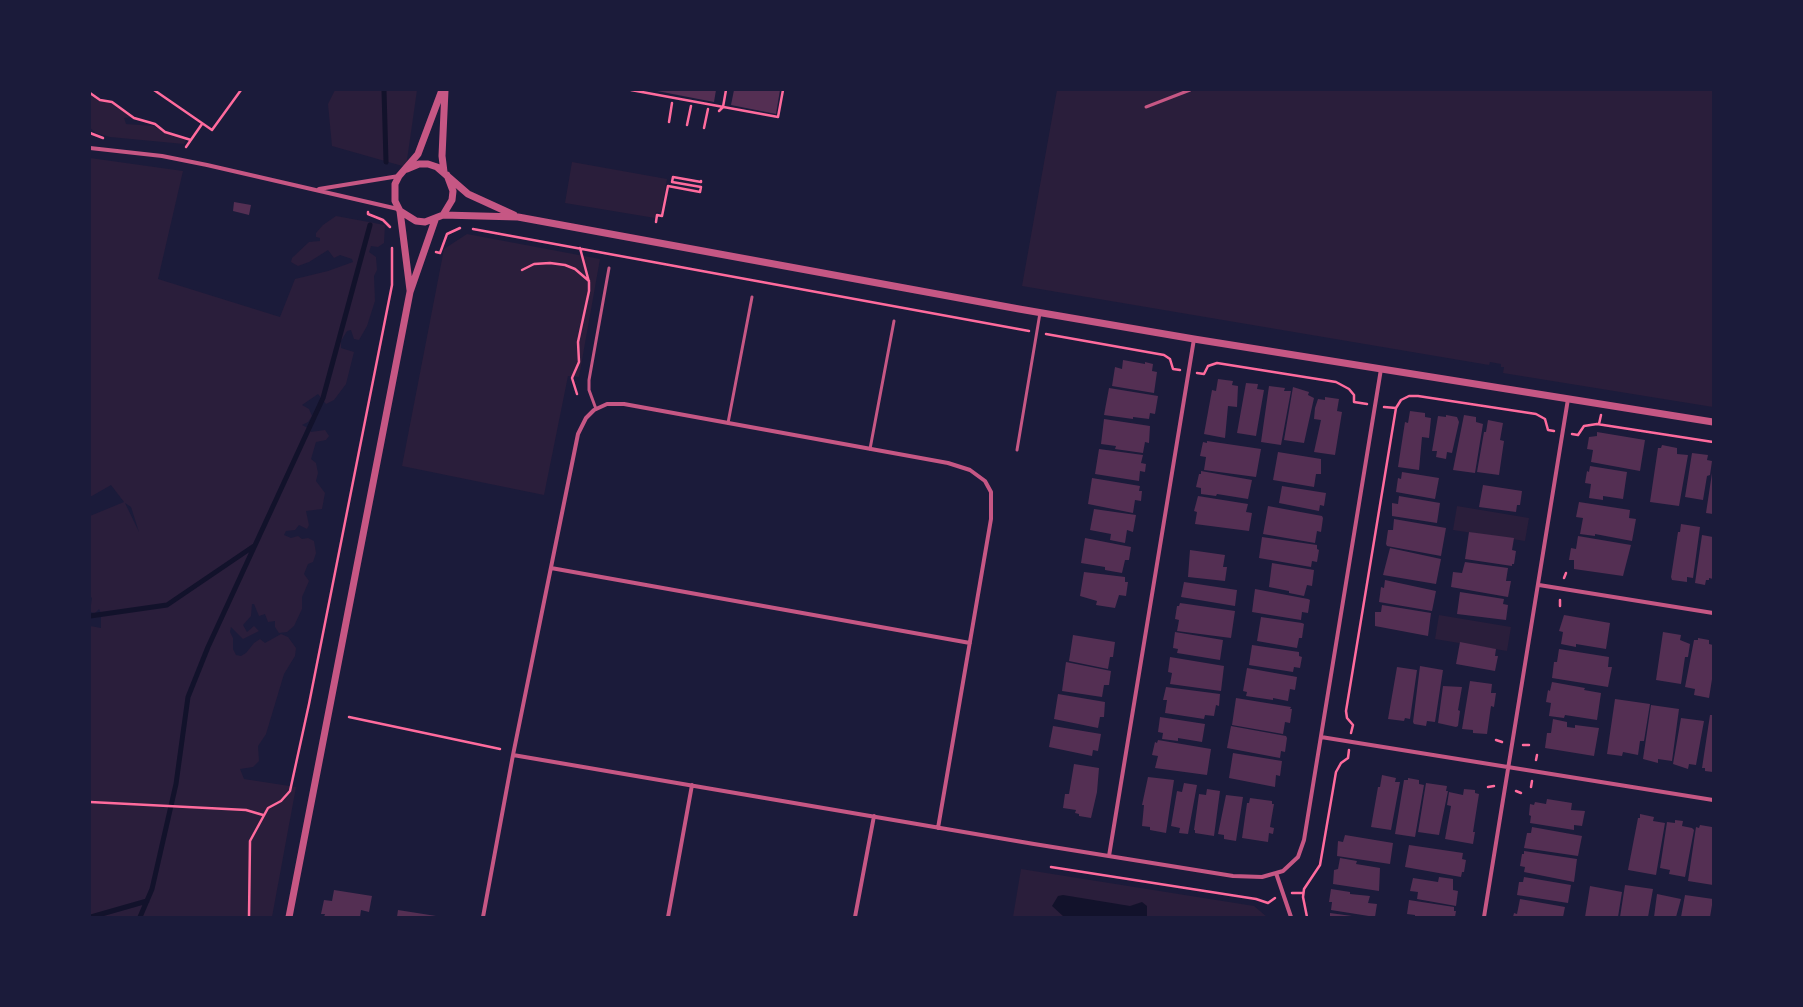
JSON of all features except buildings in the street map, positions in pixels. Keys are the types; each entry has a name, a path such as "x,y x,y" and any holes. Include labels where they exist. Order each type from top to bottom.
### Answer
{"street":[{"path":"410,292 400,210 394,192 401,174 418,154 442,90"},
{"path":"90,148 162,156 317,190 400,210 416,221 425,222 435,220 443,215 452,200 453,191 445,174 442,156 445,90"},
{"path":"317,190 401,174 410,166 428,164 445,174 468,194 518,216"},
{"path":"443,215 518,216 1194,339 1713,422"},
{"path":"289,917 410,292 435,220"},
{"path":"1109,856 1194,339"},
{"path":"513,755 938,828 1233,876 1256,877 1276,873 1294,863 1302,846 1381,369"},
{"path":"1484,917 1568,399"},
{"path":"483,917 513,755 578,434 586,418 596,409 607,404 624,404 948,463 970,470 985,481 991,492 991,519 938,828"},
{"path":"551,568 970,643"},
{"path":"1539,585 1713,613"},
{"path":"1321,737 1713,800"},
{"path":"668,917 692,785"},
{"path":"855,917 874,816"},
{"path":"1276,873 1291,917"}],"lane":[{"path":"1146,107 1190,90"},
{"path":"596,409 589,390 589,380 609,268"},
{"path":"728,423 752,297"},
{"path":"1016,450 1040,312"},
{"path":"870,449 894,320"}],"path":[{"path":"154,90 212,130 241,90"},
{"path":"632,90 778,117 783,90"},
{"path":"719,111 723,107 726,90"},
{"path":"90,93 100,100 112,102 134,118 154,124 165,132 191,140"},
{"path":"669,122 672,103"},
{"path":"687,125 691,106"},
{"path":"704,128 708,109"},
{"path":"186,147 202,124"},
{"path":"90,133 108,140"},
{"path":"656,222 657,215 662,216 668,186 700,192 701,187 672,182 673,177 702,181"},
{"path":"369,208 368,214 383,220 389,225 390,232"},
{"path":"440,253 447,234 461,228 580,248 1164,355 1170,359 1174,369 1180,370"},
{"path":"249,917 250,841 268,808 282,802 290,791 392,285 392,244"},
{"path":"577,394 572,378 579,362 578,342 589,290 589,282 580,248"},
{"path":"522,270 534,264 550,263 565,265 575,269 589,282"},
{"path":"1198,373 1204,374 1208,366 1217,363 1336,382 1346,386 1352,392 1354,402 1360,403"},
{"path":"1351,731 1353,725 1347,718 1346,711 1396,408 1401,400 1409,396 1418,396 1536,414 1545,419 1548,430 1554,431"},
{"path":"1391,408 1396,408"},
{"path":"1573,434 1578,435 1584,426 1597,424 1713,442"},
{"path":"1564,578 1566,573"},
{"path":"1560,600 1560,606"},
{"path":"349,717 500,749"},
{"path":"1496,740 1502,742"},
{"path":"1523,746 1529,745"},
{"path":"1307,917 1303,893 1306,885 1320,865 1336,772 1341,763 1348,758 1348,752"},
{"path":"1536,760 1537,755"},
{"path":"1531,787 1532,781"},
{"path":"1488,787 1494,786"},
{"path":"1516,791 1521,793"},
{"path":"90,802 246,810 263,815"},
{"path":"1051,867 1256,899 1268,903 1273,898"},
{"path":"1296,892 1303,893"}],"shaded area":[{"path":"335,90 417,90 406,167 332,146 328,104"},
{"path":"1057,90 1713,90 1713,407 1503,373 1504,367 1501,367 1501,364 1490,362 1489,365 1022,286"},
{"path":"90,95 99,101 111,103 131,117 124,118 126,124 154,126 165,133 186,140 184,144 110,137 96,133 90,128"},
{"path":"90,158 183,171 158,279 280,317 295,279 328,271 353,262 352,259 340,255 334,258 328,250 309,262 298,266 291,262 292,258 309,242 320,241 320,238 316,237 316,233 323,225 336,216 385,225 384,243 378,247 371,246 369,252 376,257 377,270 374,276 375,301 367,326 359,340 354,339 351,330 347,331 341,341 341,348 354,352 346,384 334,400 326,404 318,394 302,405 309,409 312,416 308,422 302,425 308,428 311,432 325,430 329,436 326,440 316,442 311,459 316,463 318,473 316,481 325,493 322,509 306,511 309,525 307,529 299,525 295,530 286,531 284,535 291,538 298,536 302,539 308,538 314,541 316,553 313,562 308,564 304,574 309,581 302,597 302,609 294,626 287,632 279,633 275,627 275,621 268,622 265,614 259,616 254,604 252,604 251,616 243,625 247,632 254,626 259,631 243,639 231,627 230,632 233,638 233,649 236,655 241,656 246,653 254,643 260,639 265,643 281,634 288,637 296,648 295,656 284,674 266,734 258,746 259,761 253,767 240,769 244,779 296,787 272,917 90,917 90,626 101,628 101,613 99,609 95,613 90,612 92,598 90,596 90,516 124,502 111,485 90,497","holes":["125,503 131,507 139,532"]},
{"path":"572,162 667,179 661,213 656,212 655,218 565,203"},
{"path":"467,234 600,259 579,377 568,376 544,495 402,466 444,249"},
{"path":"1457,506 1529,518 1525,541 1453,530"},
{"path":"1439,615 1511,627 1507,651 1435,639"},
{"path":"1021,869 1254,906 1267,917 1013,917"},
{"path":"1063,895 1130,906 1142,902 1147,906 1147,917 1064,917 1052,906 1058,896"}],"waterway":[{"path":"384,90 386,162"},
{"path":"140,917 152,889 176,784 188,697 208,647 323,398 370,225"},
{"path":"90,616 167,605 254,546"},
{"path":"91,917 147,901"}]}
